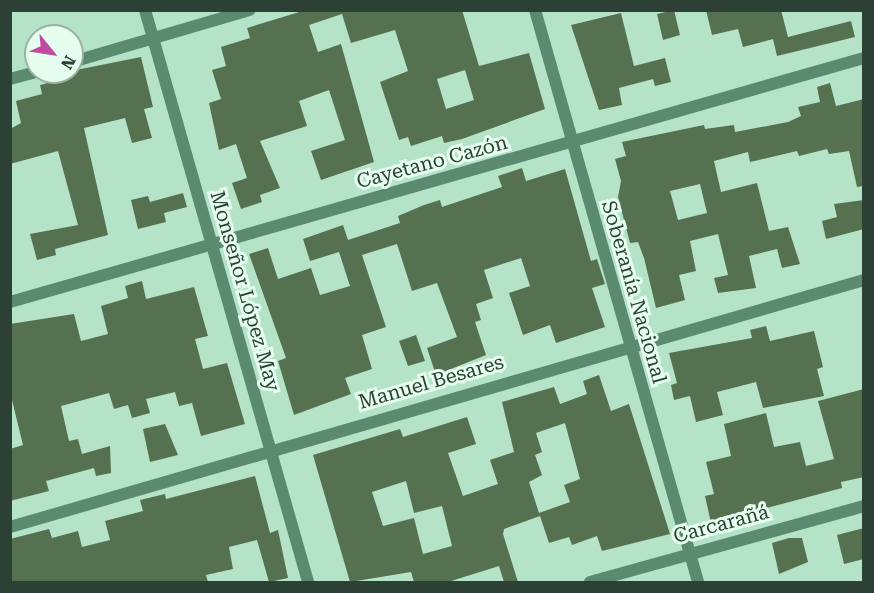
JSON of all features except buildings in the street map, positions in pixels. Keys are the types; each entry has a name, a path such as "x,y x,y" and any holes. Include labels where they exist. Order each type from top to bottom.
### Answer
{"street":[{"name":"Monseñor López May","path":"145,10 308,582"},
{"path":"84,58 250,10"},
{"name":"Soberanía Nacional","path":"535,10 571,144 698,582"},
{"name":"Cayetano Cazón","path":"10,302 211,243 571,144 864,58"},
{"name":"Manuel Besares","path":"10,527 270,448 864,279"},
{"name":"Carcarañá","path":"590,582 689,552 864,506"}]}
